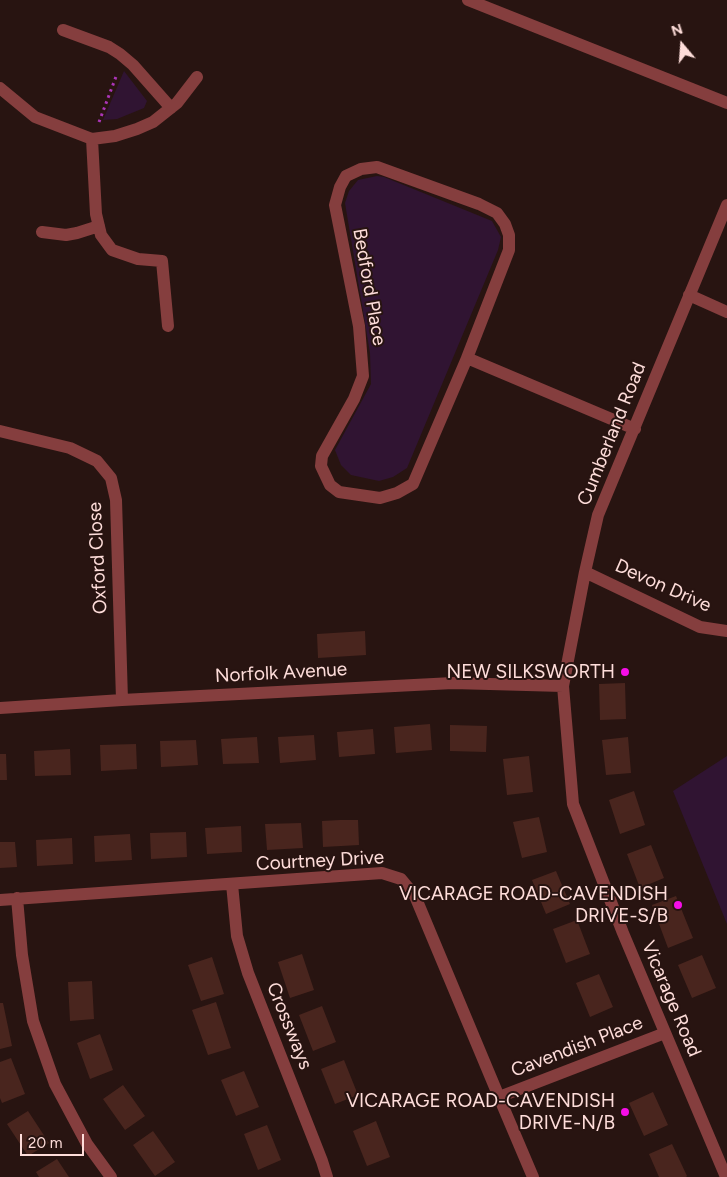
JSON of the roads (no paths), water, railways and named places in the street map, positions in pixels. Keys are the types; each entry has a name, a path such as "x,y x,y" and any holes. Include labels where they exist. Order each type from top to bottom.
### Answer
{"street":[{"path":"468,0 727,103"},
{"path":"63,30 109,47 120,54 171,108"},
{"path":"0,88 35,117 92,139 115,136 153,122 177,104 197,77"},
{"path":"92,139 96,214 101,235 112,250 138,259 162,261 168,326"},
{"name":"Bedford Place","path":"377,167 479,204 497,213 505,224 509,235 509,250 467,358 413,484 380,498 339,492 330,485 324,476 321,466 322,456 354,399 363,376 359,326 335,205 340,187 346,176 361,169 377,167"},
{"name":"Cumberland Road","path":"563,686 598,515 727,205"},
{"path":"42,232 66,235 99,226"},
{"path":"690,295 727,312"},
{"path":"467,358 635,429"},
{"name":"Oxford Close","path":"0,431 70,448 97,461 110,478 116,500 122,700"},
{"name":"Devon Drive","path":"585,572 700,627 727,631"},
{"name":"Norfolk Avenue","path":"0,708 453,682 563,686"},
{"name":"Vicarage Road","path":"563,686 572,804 623,933 726,1177"},
{"name":"Courtney Drive","path":"0,900 382,873 401,879 414,896 499,1097"},
{"name":"Crossways","path":"232,884 236,936 248,973 327,1177"},
{"path":"18,898 22,955 33,1021 55,1084 87,1144 111,1177"},
{"name":"Cavendish Place","path":"533,1177 499,1097 665,1033"}],"place":[{"name":"NEW SILKSWORTH","path":"625,672"},
{"name":"VICARAGE ROAD-CAVENDISH DRIVE-S/B","path":"678,905"},
{"name":"VICARAGE ROAD-CAVENDISH DRIVE-N/B","path":"625,1112"}]}
